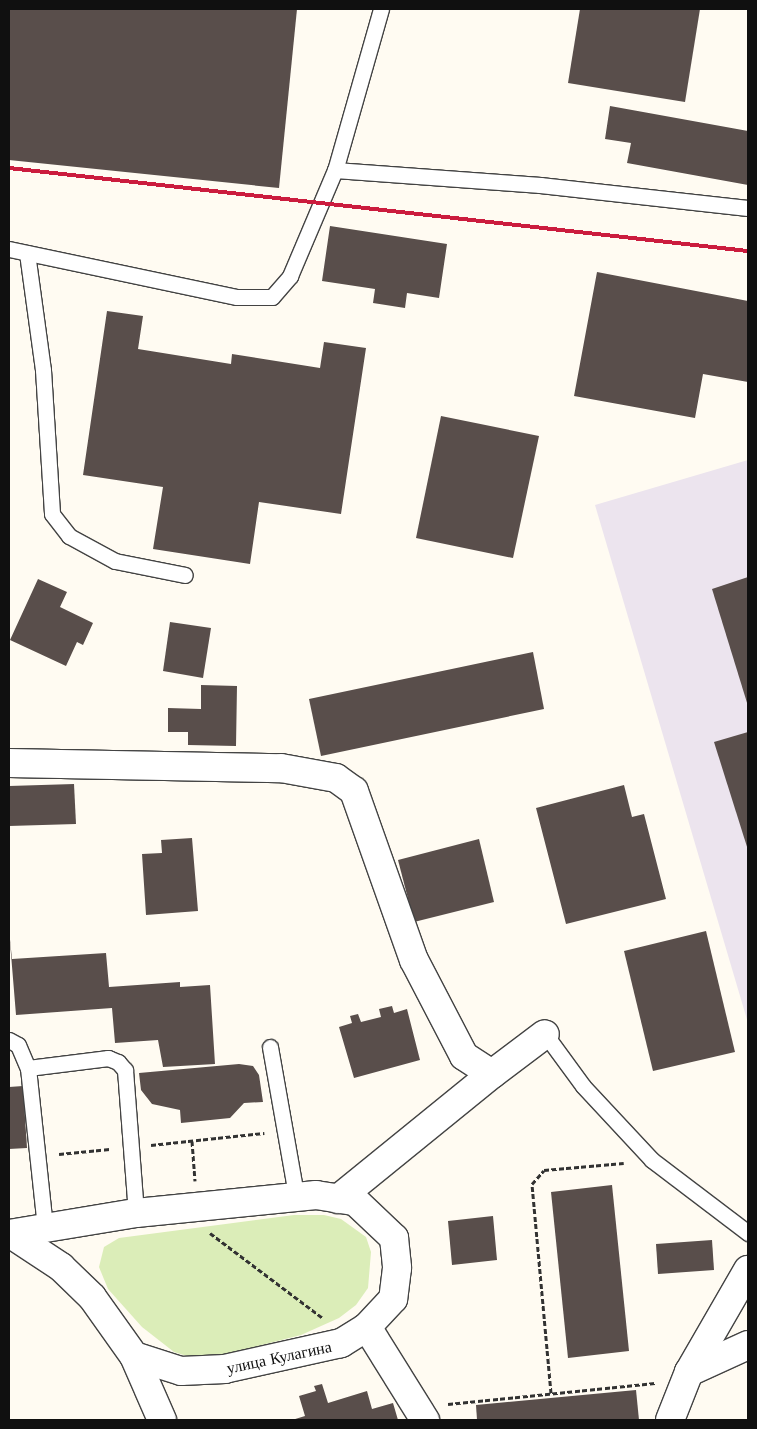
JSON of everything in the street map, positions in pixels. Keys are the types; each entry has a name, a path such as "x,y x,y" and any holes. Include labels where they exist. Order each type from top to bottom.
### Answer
{"street":[{"path":"9,763 281,768 336,778 354,792 414,960 446,1026 464,1056 492,1074"},
{"path":"338,1199 492,1074 545,1034"},
{"name":"улица Кулагина","path":"296,1195 355,1201 394,1238 397,1268 393,1299 367,1327 324,1349 225,1369 181,1371 134,1356 92,1297 61,1266 10,1234 45,1226 136,1213 296,1195"},
{"path":"670,1420 688,1376 748,1270"},
{"path":"367,1327 421,1413"},
{"path":"688,1376 748,1345"},
{"path":"134,1356 162,1420"}],"lane":[{"path":"9,249 237,297 272,297 290,276 335,170 381,9"},
{"path":"335,170 540,185 748,208"},
{"path":"27,253 43,370 52,514 70,536 115,561 185,575"},
{"path":"545,1034 583,1086 652,1160 748,1233"},
{"path":"9,1040 18,1045 28,1068 45,1226"},
{"path":"270,1047 296,1195"},
{"path":"28,1068 108,1058 118,1062 125,1070 136,1213"}],"path":[{"path":"192,1141 198,1207 206,1231 331,1325"},
{"path":"551,1393 532,1184 544,1170 652,1160"},
{"path":"421,1413 551,1393 688,1376"}],"shaded area":[{"path":"748,460 748,1023 595,505"}],"green space":[{"path":"294,1215 324,1215 341,1219 366,1237 371,1252 368,1288 356,1305 339,1318 301,1335 222,1355 190,1357 174,1352 142,1327 108,1289 99,1267 104,1247 119,1238"}],"building":[{"path":"9,9 297,9 279,188 9,160"},
{"path":"580,9 700,9 685,102 568,83"},
{"path":"610,106 748,131 748,185 627,163 631,143 605,139"},
{"path":"330,226 447,244 439,298 407,293 405,308 373,303 375,289 322,281"},
{"path":"597,272 748,301 748,382 703,374 695,418 574,396"},
{"path":"107,311 143,316 138,349 231,364 232,354 320,368 324,342 366,348 341,514 259,502 250,564 153,549 163,487 83,475"},
{"path":"441,416 539,436 513,558 416,538"},
{"path":"748,577 748,706 712,589"},
{"path":"38,579 67,592 60,607 93,623 83,645 77,642 66,666 10,640"},
{"path":"170,622 211,628 203,678 163,671"},
{"path":"533,652 544,709 321,756 309,699"},
{"path":"201,685 237,686 236,746 188,745 188,732 168,732 168,708 201,709"},
{"path":"748,732 748,850 714,742"},
{"path":"74,784 76,824 9,826 9,786"},
{"path":"624,785 632,817 644,814 666,899 566,924 536,808"},
{"path":"192,838 198,911 146,915 142,854 162,853 161,840"},
{"path":"479,839 494,902 414,922 398,860"},
{"path":"9,930 12,959 106,953 109,987 180,982 180,987 210,985 215,1064 163,1067 158,1040 115,1043 112,1008 16,1015"},
{"path":"706,931 735,1052 653,1071 624,951"},
{"path":"392,1006 394,1013 407,1009 420,1060 354,1078 339,1027 352,1023 350,1016 358,1014 361,1022 381,1017 379,1009"},
{"path":"239,1064 253,1066 259,1075 263,1102 244,1103 230,1118 181,1123 180,1110 152,1104 141,1090 139,1073"},
{"path":"23,1086 27,1148 9,1149 9,1087"},
{"path":"612,1185 629,1351 568,1358 551,1192"},
{"path":"493,1216 497,1260 452,1265 448,1221"},
{"path":"712,1240 714,1270 658,1274 656,1244"},
{"path":"322,1384 328,1403 367,1391 372,1409 393,1403 398,1420 292,1420 305,1416 299,1396 316,1391 314,1386"},
{"path":"636,1390 639,1420 477,1420 476,1405"}],"railway":[{"path":"9,168 748,251"}]}
